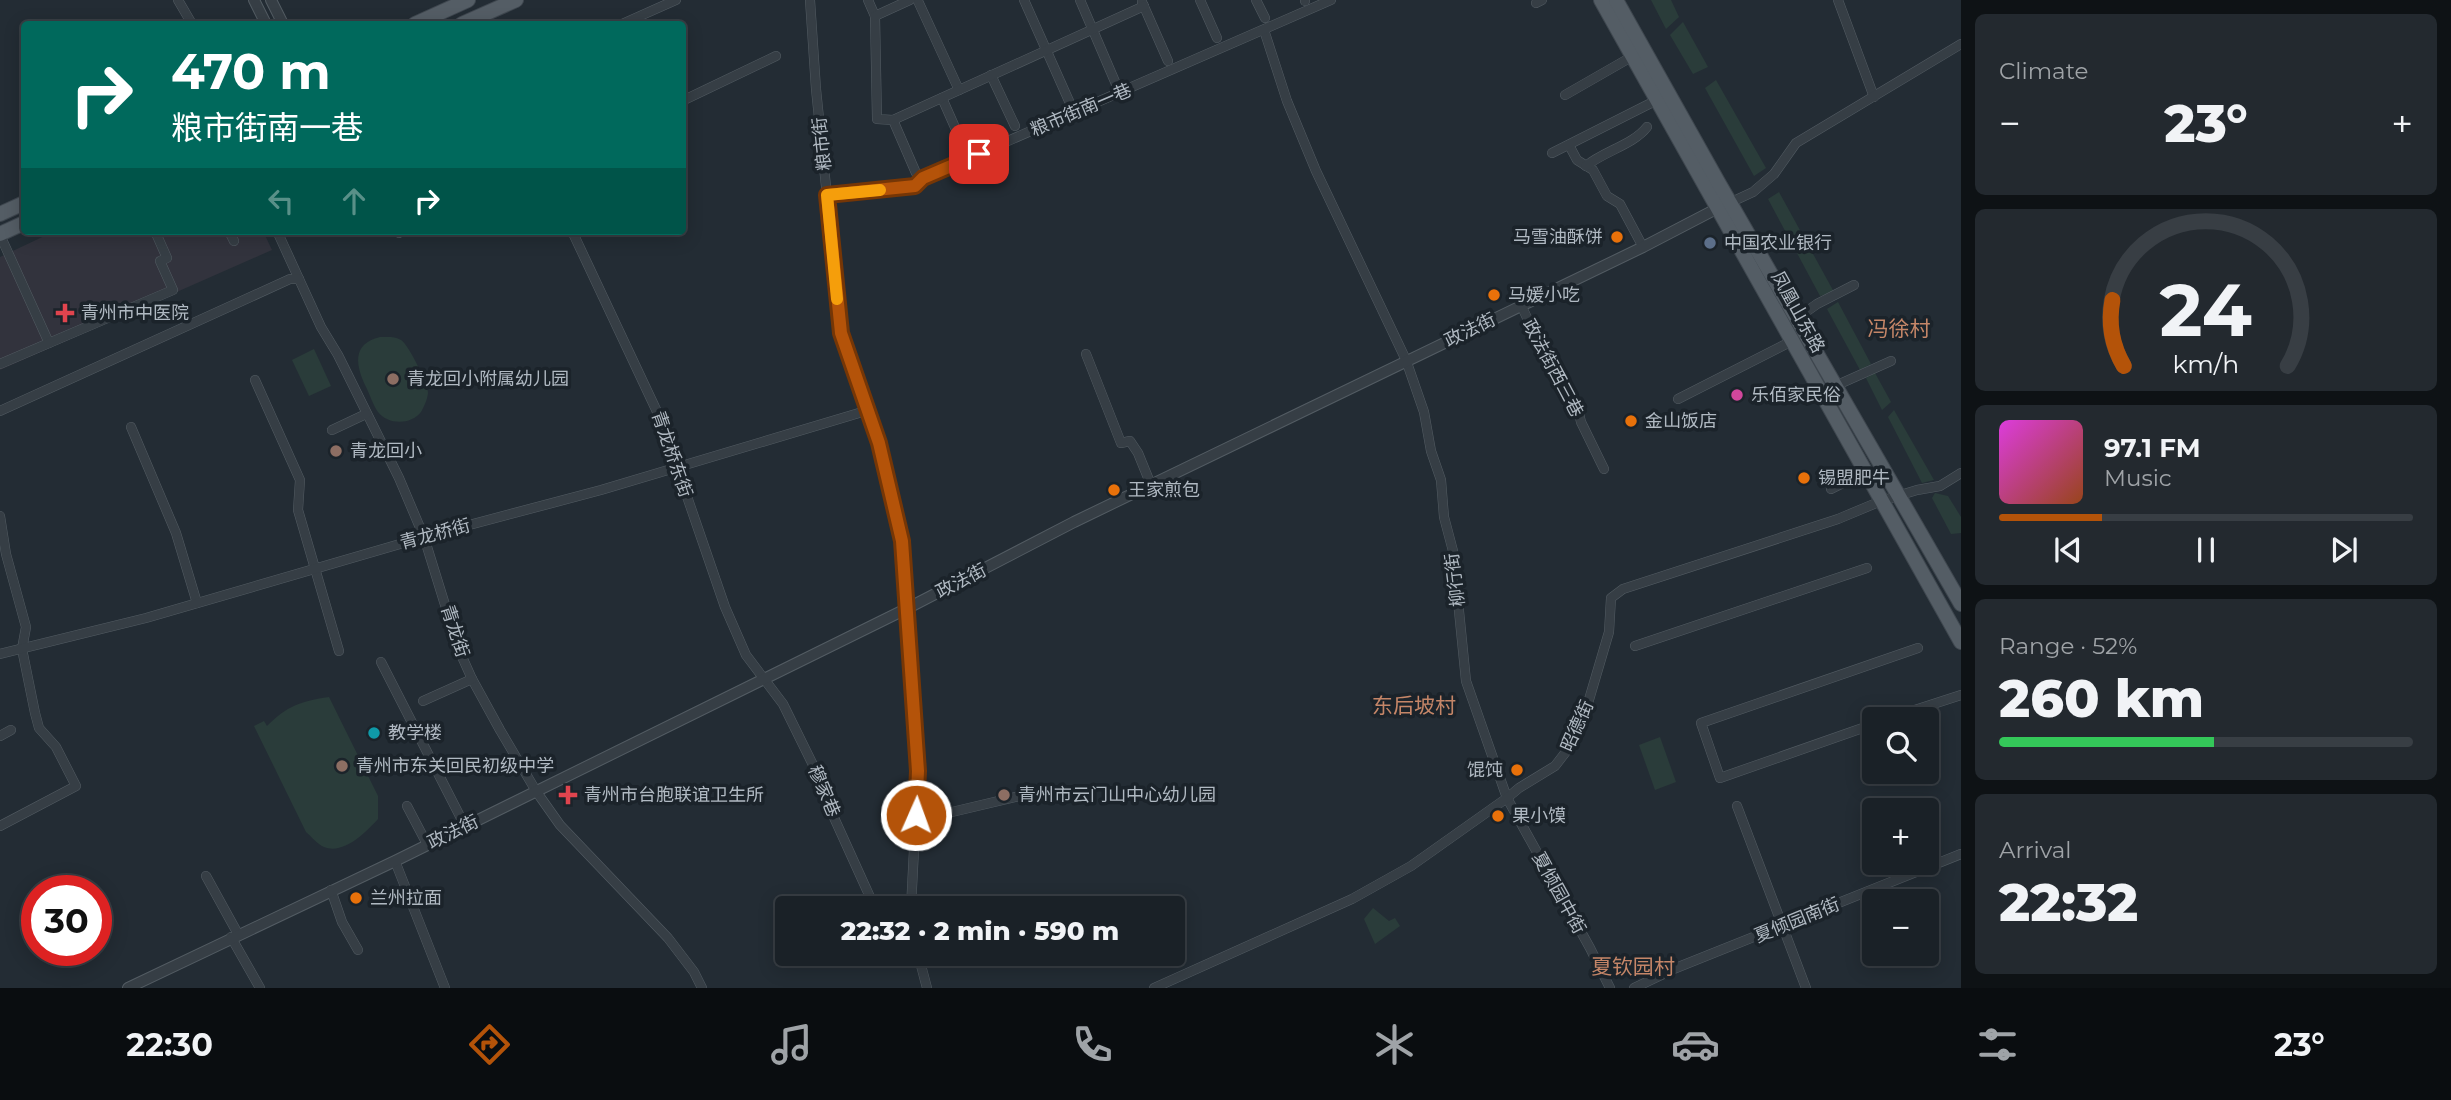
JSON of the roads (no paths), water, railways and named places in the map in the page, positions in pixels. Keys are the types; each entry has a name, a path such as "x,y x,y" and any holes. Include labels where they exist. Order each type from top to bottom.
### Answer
{"main road":[{"path":"422,21 468,0"},
{"path":"469,21 516,0"},
{"name":"凤凰山东路","path":"1601,0 1657,100 1796,318 1961,604"},
{"name":"凤凰山东路","path":"1616,0 1792,341 1961,642"},
{"path":"0,214 21,204"},
{"path":"0,234 21,224"}],"street":[{"path":"177,0 190,21"},
{"path":"254,0 264,21"},
{"path":"271,0 281,21"},
{"path":"629,21 676,0"},
{"name":"粮市街","path":"810,0 841,333 869,411 890,485 902,541 918,771 912,896"},
{"path":"868,0 875,16 877,119 893,120 1092,29 1142,3 1168,61"},
{"path":"875,16 910,0"},
{"path":"1024,0 1069,101"},
{"path":"1080,0 1116,84"},
{"path":"1200,0 1217,38"},
{"path":"1256,0 1265,18"},
{"name":"粮市街南一巷","path":"827,195 915,186 923,178 1331,0"},
{"path":"1838,0 1874,97"},
{"path":"918,1 959,90"},
{"name":"柳行街","path":"1264,30 1287,101 1316,171 1406,360 1424,412 1431,451 1441,480 1444,517 1453,551 1466,681 1507,798"},
{"path":"1724,206 1753,192 1774,174 1796,143 1961,44"},
{"path":"686,99 776,56"},
{"path":"1565,95 1633,56"},
{"path":"991,75 1015,125"},
{"path":"942,98 965,150"},
{"path":"1552,153 1657,100"},
{"path":"893,120 916,173"},
{"path":"1586,166 1641,134 1647,127"},
{"path":"1569,145 1577,160 1593,170 1607,196 1620,204 1643,247"},
{"name":"政法街","path":"128,988 395,861 1151,485 1724,206"},
{"path":"0,234 50,343"},
{"path":"0,364 173,290 160,261 167,258 157,235"},
{"path":"231,235 234,241"},
{"name":"青龙街","path":"279,235 399,478 424,537 446,601 452,632 472,679 536,791 546,801 560,825 668,938 694,972 702,988"},
{"name":"青龙桥东街","path":"574,235 645,384 678,467 703,549 725,607 746,655 764,679"},
{"path":"0,411 290,279 299,279"},
{"path":"1796,318 1854,285"},
{"name":"政法街西三巷","path":"1521,305 1549,365 1578,409 1581,422 1604,469"},
{"path":"1678,399 1792,341"},
{"path":"1086,354 1121,443 1130,441 1151,485"},
{"path":"1835,386 1891,361"},
{"path":"255,380 300,481 298,510 339,650"},
{"name":"青龙桥街","path":"0,654 197,603 869,411"},
{"path":"332,430 366,414"},
{"path":"131,426 176,533 197,603"},
{"path":"1881,501 1940,486 1961,473"},
{"path":"1822,474 1826,482 1833,487 1849,480"},
{"name":"昭德街","path":"1153,988 1352,899 1411,866 1519,788 1555,766 1574,740 1583,720 1609,632 1611,598 1623,589 1838,519 1881,501"},
{"path":"0,516 6,554 26,627 22,649 39,728 56,747 76,786 0,827"},
{"path":"1635,646 1867,568"},
{"path":"1862,728 1720,778 1701,723 1918,648"},
{"path":"382,662 465,826"},
{"path":"423,701 472,679"},
{"name":"穆家巷","path":"764,679 783,704 817,773 870,896"},
{"path":"1924,707 1961,695"},
{"path":"0,736 11,730"},
{"path":"916,815 935,816 1028,794"},
{"name":"夏倾园中街","path":"1507,798 1610,988"},
{"path":"407,806 427,845"},
{"path":"1737,806 1806,988"},
{"name":"夏倾园南街","path":"1634,988 1676,968 1961,854"},
{"path":"395,861 445,988"},
{"path":"206,876 260,988"},
{"path":"331,890 342,922 358,950"},
{"path":"921,966 927,988"}],"place":[{"name":"马雪油酥饼","path":"1617,237"},
{"name":"中国农业银行","path":"1710,243"},
{"name":"马媛小吃","path":"1494,295"},
{"name":"青州市中医院","path":"65,313"},
{"name":"青龙回小附属幼儿园","path":"393,379"},
{"name":"乐佰家民俗","path":"1737,395"},
{"name":"金山饭店","path":"1631,421"},
{"name":"青龙回小","path":"336,451"},
{"name":"锡盟肥牛","path":"1804,478"},
{"name":"王家煎包","path":"1114,490"},
{"name":"教学楼","path":"374,733"},
{"name":"青州市东关回民初级中学","path":"342,766"},
{"name":"馄饨","path":"1517,770"},
{"name":"青州市台胞联谊卫生所","path":"568,795"},
{"name":"青州市云门山中心幼儿园","path":"1004,795"},
{"name":"果小馍","path":"1498,816"},
{"name":"兰州拉面","path":"356,898"}],"district":[{"name":"冯徐村","path":"1899,328"},
{"name":"东后坡村","path":"1414,705"},
{"name":"夏钦园村","path":"1633,966"}]}
